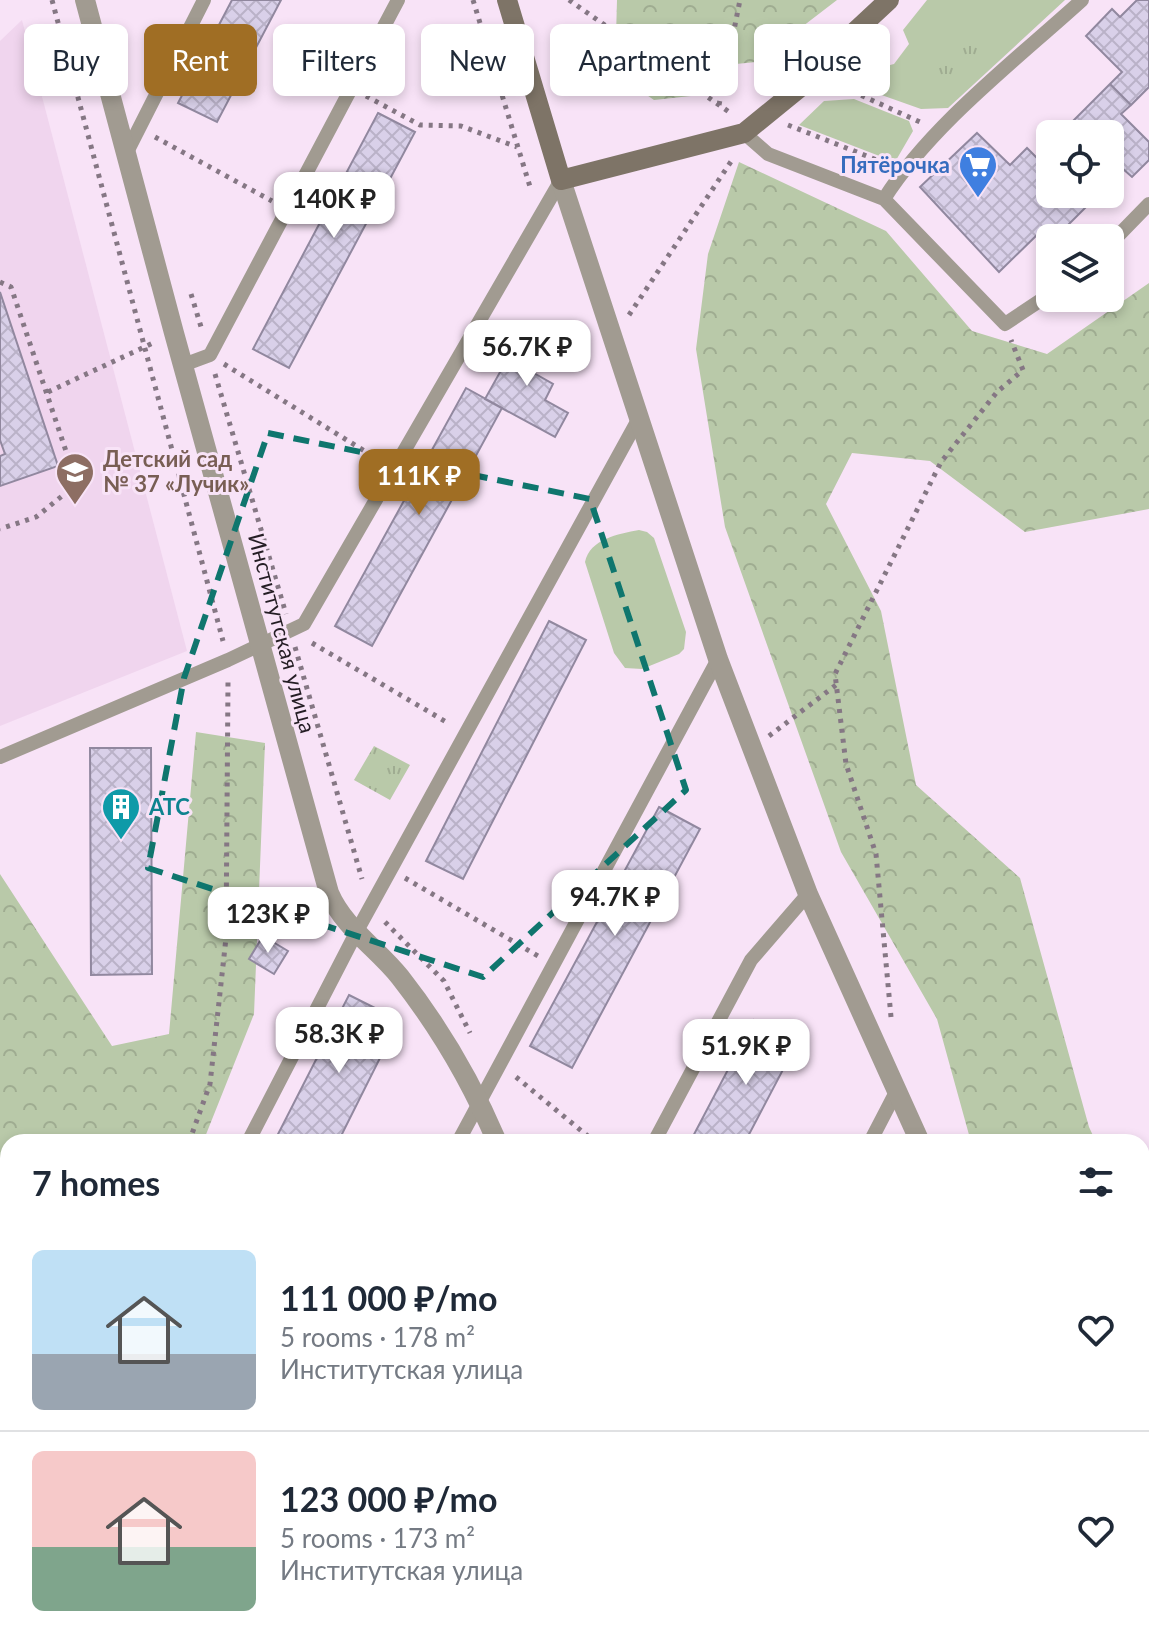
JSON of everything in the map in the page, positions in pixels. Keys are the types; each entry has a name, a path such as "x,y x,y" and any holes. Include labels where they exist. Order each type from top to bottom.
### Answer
{"street":[{"name":"Институтская улица","path":"85,0 329,893 338,914 398,975 433,1022 479,1100 494,1134"},
{"path":"507,0 561,180 615,337 718,659 808,894 916,1134"},
{"path":"863,24 889,0"},
{"path":"561,180 744,133 789,96"}],"lane":[{"path":"127,152 204,0"},
{"path":"385,24 398,0"},
{"path":"884,199 902,170 939,131 1082,0"},
{"path":"183,365 210,355 347,96"},
{"path":"744,133 768,154 884,199 1005,324 1036,303"},
{"path":"0,757 228,660 304,624 561,180"},
{"path":"1124,230 1149,204"},
{"path":"252,1134 357,931 639,418"},
{"path":"462,1134 718,659"},
{"path":"658,1134 751,960 808,894"},
{"path":"874,1134 897,1090"}],"path":[{"path":"52,0 228,660 226,938 210,1084 192,1134"},
{"path":"473,0 540,216"},
{"path":"569,0 719,105 740,0"},
{"path":"366,96 420,125 461,126 518,147"},
{"path":"863,96 939,131"},
{"path":"783,123 902,170"},
{"path":"140,129 287,209"},
{"path":"615,337 737,153"},
{"path":"186,280 370,907 444,981 471,1035"},
{"path":"0,282 11,287 77,484 36,517 0,529"},
{"path":"892,1027 876,854 846,764 835,674 941,462 997,392 1023,370 1005,324"},
{"path":"48,392 174,333"},
{"path":"210,355 394,469"},
{"path":"291,630 465,733"},
{"path":"752,749 836,685"},
{"path":"391,869 552,965"},
{"path":"499,1063 585,1134"}],"highlighted area":[{"path":"268,433 590,499 686,790 483,977 148,868 184,678"}],"shaded area":[{"name":"Детский сад № 37 «Лучик»","path":"22,20 24,96 42,96 187,651 0,726 0,41"}],"green space":[{"path":"617,0 837,0 806,24 754,24 754,62 738,64 738,24 616,24"},
{"path":"927,0 1065,0 948,108 921,109 884,96 890,96 890,65 909,44 903,30"},
{"path":"968,29 987,52 949,84 929,62"},
{"path":"648,96 691,96 654,100"},
{"path":"854,99 909,121 913,131 895,162 799,125 824,101"},
{"path":"739,162 886,231 972,331 1047,354 1107,312 1124,312 1124,300 1149,283 1149,509 1025,532 930,461 852,453 826,504 881,611 916,785 1020,878 1092,1134 969,1134 937,1019 841,852 725,527 696,349 708,254"},
{"path":"639,530 654,538 686,632 684,649 679,654 642,669 625,668 614,653 585,562 599,543"},
{"path":"196,732 265,743 254,1014 206,1134 0,1134 0,874 112,1046 169,1034"},
{"path":"374,746 410,765 390,800 354,780"}],"building":[{"path":"232,0 281,0 257,46 257,24 219,24"},
{"path":"1137,0 1149,0 1149,87 1131,105 1110,84 1122,72 1086,36 1112,9 1120,17"},
{"path":"1110,84 1131,105 1121,114 1149,142 1149,160 1132,177 1124,170 1124,120 1074,120"},
{"path":"182,96 231,96 217,122 178,103"},
{"path":"378,113 415,132 289,368 253,349"},
{"path":"977,133 1010,165 1027,148 1036,157 1036,208 1085,208 1069,224 1036,224 1036,236 999,272 920,187"},
{"path":"0,292 58,466 0,486 0,456 5,454 0,440"},
{"path":"523,331 548,345 532,372 553,384 545,400 568,413 555,437 485,399"},
{"path":"466,388 502,408 372,646 335,626"},
{"path":"549,621 586,640 463,879 426,861"},
{"name":"АТС","path":"90,748 151,748 152,974 91,975"},
{"path":"659,807 700,829 572,1068 530,1046"},
{"path":"263,936 288,951 274,974 249,959"},
{"path":"349,995 399,1020 342,1134 278,1134"},
{"path":"754,1020 797,1043 749,1134 694,1134"}],"place":[{"name":"Пятёрочка","path":"978,199"},
{"name":"Детский сад № 37 «Лучик»","path":"75,506"},
{"name":"АТС","path":"121,841"}]}
